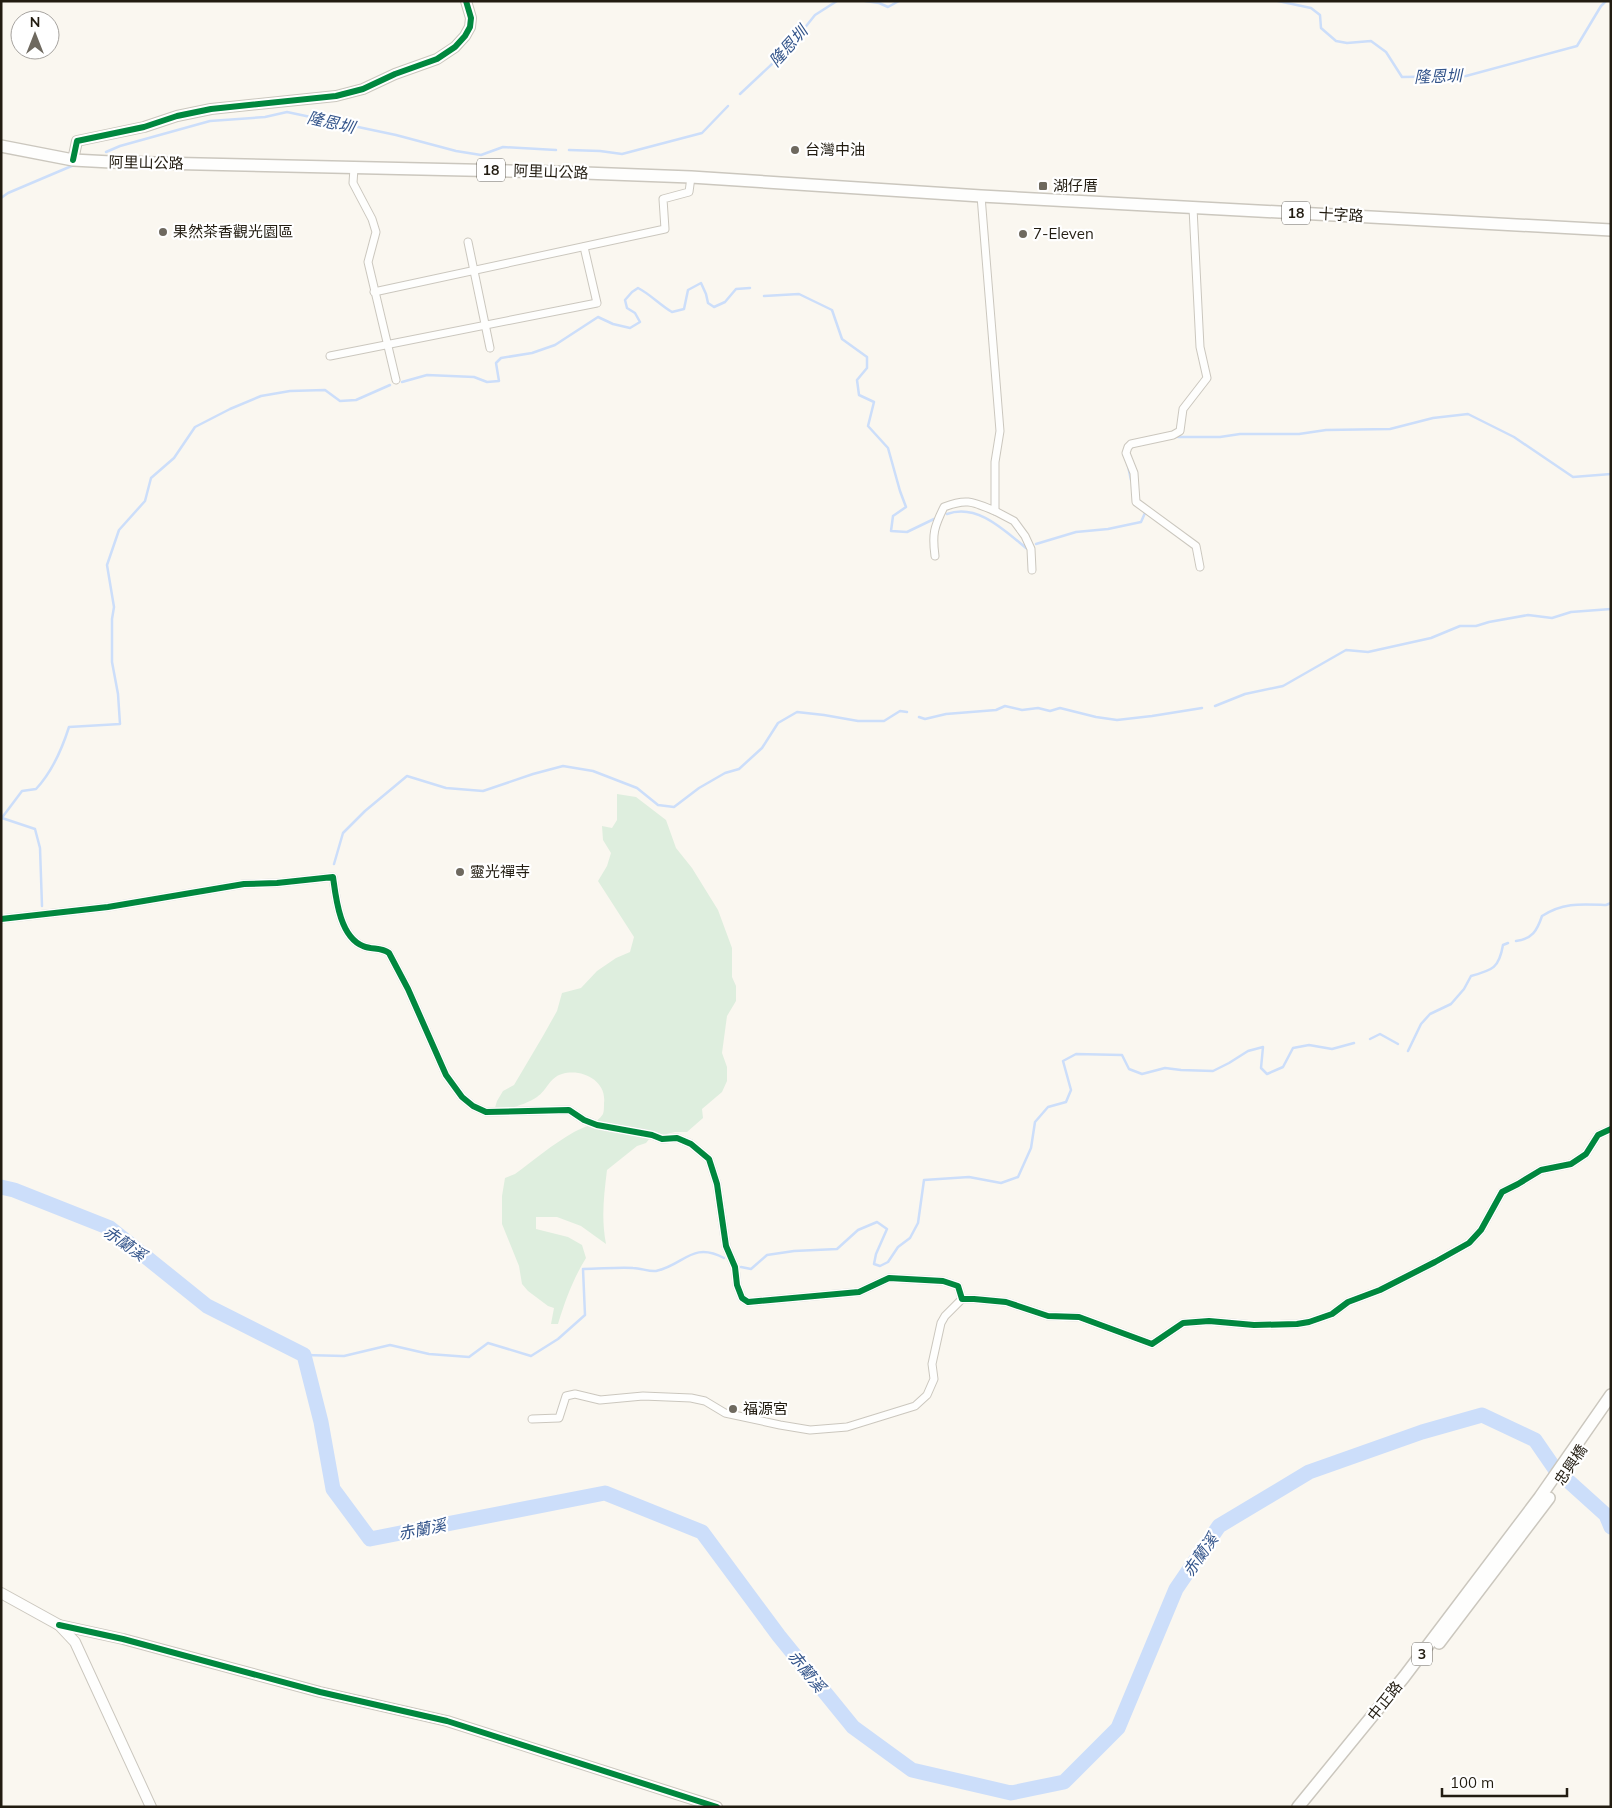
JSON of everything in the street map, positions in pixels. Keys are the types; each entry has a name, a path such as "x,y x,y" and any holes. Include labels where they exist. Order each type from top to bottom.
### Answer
{"main road":[{"name":"阿里山公路","path":"1,146 73,160 691,177 981,196"},
{"name":"十字路","path":"981,196 1611,230"},
{"name":"3","path":"1592,1428 1611,1395"},
{"name":"3","path":"1592,1428 1611,1408"},
{"name":"忠興橋","path":"1544,1499 1592,1428"},
{"name":"中正路","path":"1298,1807 1404,1677 1544,1499"},
{"name":"中正路","path":"1308,1807 1414,1676 1489,1579 1544,1499"}],"street":[{"path":"73,160 77,141 144,127 226,106 336,96 363,89 395,74 437,59 455,47 470,27 471,18 466,1"},
{"path":"354,168 353,183 372,219 376,232 368,262 396,380"},
{"path":"374,292 665,229 663,199 689,192 691,177"},
{"path":"981,196 1000,431 995,462 995,511"},
{"path":"1193,208 1200,347 1207,378 1183,409 1180,431 1132,444 1128,447 1126,454 1134,473 1136,502 1196,546 1200,566"},
{"path":"468,242 490,348"},
{"path":"330,356 596,303 584,247"},
{"path":"935,556 933,536 944,507 959,501 973,502 1014,521 1025,536 1031,549 1032,570"},
{"path":"1,919 108,907 244,884 277,883 333,877 337,906 352,940 363,946 384,949 389,953 408,989 446,1075 462,1097 472,1106 486,1112 569,1110 584,1120 597,1125 652,1135 662,1139 678,1138 690,1144 709,1159 717,1184 726,1246 735,1267 737,1285 742,1298 748,1302 860,1292 889,1278 943,1281 958,1286 962,1300"},
{"path":"532,1419 559,1418 566,1396 575,1394 600,1400 643,1396 691,1398 705,1402 725,1412 780,1425 810,1430 847,1427 915,1406 927,1395 934,1379 932,1364 940,1323 962,1300 974,1299 1006,1302 1048,1316 1079,1317 1152,1344 1183,1323 1209,1321 1254,1325 1309,1322 1332,1314 1348,1302 1380,1290 1468,1243 1481,1230 1502,1192 1541,1170 1571,1164 1586,1154 1598,1134 1611,1129"},
{"path":"1,1593 59,1625 123,1639 320,1692 447,1721 717,1807"},
{"path":"59,1625 75,1642 151,1807"}],"green space":[{"path":"617,794 636,797 666,820 676,848 692,868 718,910 732,948 732,977 736,986 736,1001 727,1016 722,1053 727,1067 727,1081 722,1092 702,1109 703,1118 687,1132 675,1132 650,1138 646,1143 637,1146 607,1170 603,1216 606,1244 581,1226 557,1217 536,1217 536,1229 568,1237 582,1245 586,1258 570,1290 558,1324 551,1324 554,1308 548,1306 528,1291 522,1284 519,1266 502,1224 502,1196 505,1178 515,1174 566,1137 597,1120 603,1113 604,1095 602,1088 592,1078 577,1073 562,1074 554,1078 533,1100 494,1111 503,1091 514,1085 543,1036 557,1011 562,993 581,988 597,971 616,958 630,952 634,937 598,881 607,866 611,853 603,840 602,826 612,828 617,820"}],"waterway":[{"name":"隆恩圳","path":"740,94 787,50 815,15 837,1"},
{"name":"隆恩圳","path":"865,1 879,3 888,7 899,1"},
{"name":"隆恩圳","path":"1278,1 1311,8 1320,15 1321,28 1336,41 1347,43 1371,41 1386,52 1402,77 1466,76 1577,46 1606,1"},
{"name":"隆恩圳","path":"569,150 622,154 702,133 728,106"},
{"name":"隆恩圳","path":"106,152 120,146 210,121 265,117 287,112 396,135 456,151 481,155 503,147 556,150"},
{"name":"隆恩圳","path":"1,198 8,193 74,165"},
{"path":"402,382 427,375 474,377 487,382 499,381 496,363 501,358 532,353 555,345 598,317 613,324 630,328 640,322 635,313 627,308 625,300 638,288 672,312 684,309 688,290 701,283 708,303 714,307 725,302 736,289 750,288"},
{"path":"764,296 799,294 832,310 842,339 867,357 867,368 857,380 859,395 874,402 868,426 888,448 906,507 893,516 891,531 907,532 934,519"},
{"path":"1,819 22,791 36,789 42,782 56,760 69,727 120,724 118,694 112,662 112,619 114,607 107,565 119,530 145,501 151,478 174,458 195,427 261,396 290,391 325,390 340,401 356,400 390,385"},
{"path":"1178,437 1220,437 1240,434 1299,434 1326,430 1390,429 1433,418 1468,414 1514,437 1573,477 1611,474"},
{"path":"1128,466 1131,480"},
{"path":"1036,544 1076,532 1108,529 1141,522 1145,513 1143,510"},
{"path":"947,514 969,512 979,515 999,526 1026,548"},
{"path":"1215,706 1245,694 1283,686 1346,650 1368,652 1431,638 1460,626 1476,626 1528,615 1552,618 1571,612 1611,609"},
{"path":"919,717 925,719 946,714 996,710 1005,706 1022,710 1038,708 1050,711 1060,708 1117,720 1202,708"},
{"path":"334,864 343,833 365,811 407,776 446,788 483,791 563,766 593,771 637,788 658,805 674,807 699,788 725,773 739,769 762,748 778,723 797,712 858,721 884,721 900,711 907,712"},
{"path":"2,818 35,829 40,848 42,906"},
{"path":"1516,941 1530,936 1536,930 1542,916 1557,908 1589,904 1606,905 1611,903"},
{"path":"1408,1051 1421,1024 1430,1014 1451,1004 1464,989 1471,976 1494,967 1499,959 1503,945 1508,943"},
{"path":"1370,1039 1380,1034 1398,1044"},
{"path":"741,1267 751,1269 767,1255 794,1251 837,1249 858,1230 877,1222 887,1229 876,1254 874,1264 880,1266 888,1262 898,1247 910,1238 918,1223 924,1180 969,1177 1001,1183 1018,1177 1031,1148 1035,1122 1048,1107 1066,1102 1071,1090 1063,1061 1076,1054 1122,1055 1129,1069 1142,1074 1165,1068 1213,1071 1248,1051 1263,1047 1261,1068 1267,1074 1283,1067 1293,1048 1309,1045 1332,1049 1354,1043"},
{"name":"赤蘭溪","path":"1,1187 14,1190 110,1228 207,1306 304,1355 321,1422 333,1489 370,1539 605,1493 702,1532 779,1636 853,1727 912,1770 1011,1793 1064,1782 1118,1728 1176,1589 1219,1526 1309,1472 1422,1432 1482,1415 1535,1440 1555,1469 1606,1515 1611,1527"},
{"path":"304,1355 344,1356 390,1345 429,1354 469,1357 488,1343 531,1356 558,1339 585,1315 583,1269 636,1268 656,1271 696,1253 713,1253 724,1258"}],"cycle path":[{"path":"73,160 77,141 144,127 177,116 211,109 336,96 363,89 395,74 437,59 455,47 470,27 471,18 466,1"},
{"path":"1,919 108,907 244,884 277,883 333,877 341,916 349,935 363,946 389,953 408,989 446,1075 462,1097 473,1106 486,1112 569,1110 584,1120 597,1125 652,1135 662,1139 677,1138 691,1144 709,1159 717,1184 726,1246 735,1267 737,1285 742,1298 748,1302 859,1292 889,1278 943,1281 958,1286 962,1299 1006,1302 1048,1316 1079,1317 1152,1344 1183,1323 1209,1321 1254,1325 1309,1322 1332,1314 1348,1302 1380,1290 1469,1243 1481,1230 1502,1192 1541,1170 1571,1164 1586,1154 1598,1135 1611,1129"},
{"path":"59,1625 123,1639 320,1692 447,1721 717,1807"}],"place":[{"name":"台灣中油","path":"795,150"},
{"name":"湖仔厝","path":"1043,186"},
{"name":"果然茶香觀光園區","path":"163,232"},
{"name":"7-Eleven","path":"1023,234"},
{"name":"靈光禪寺","path":"460,872"},
{"name":"福源宮","path":"733,1409"}]}
